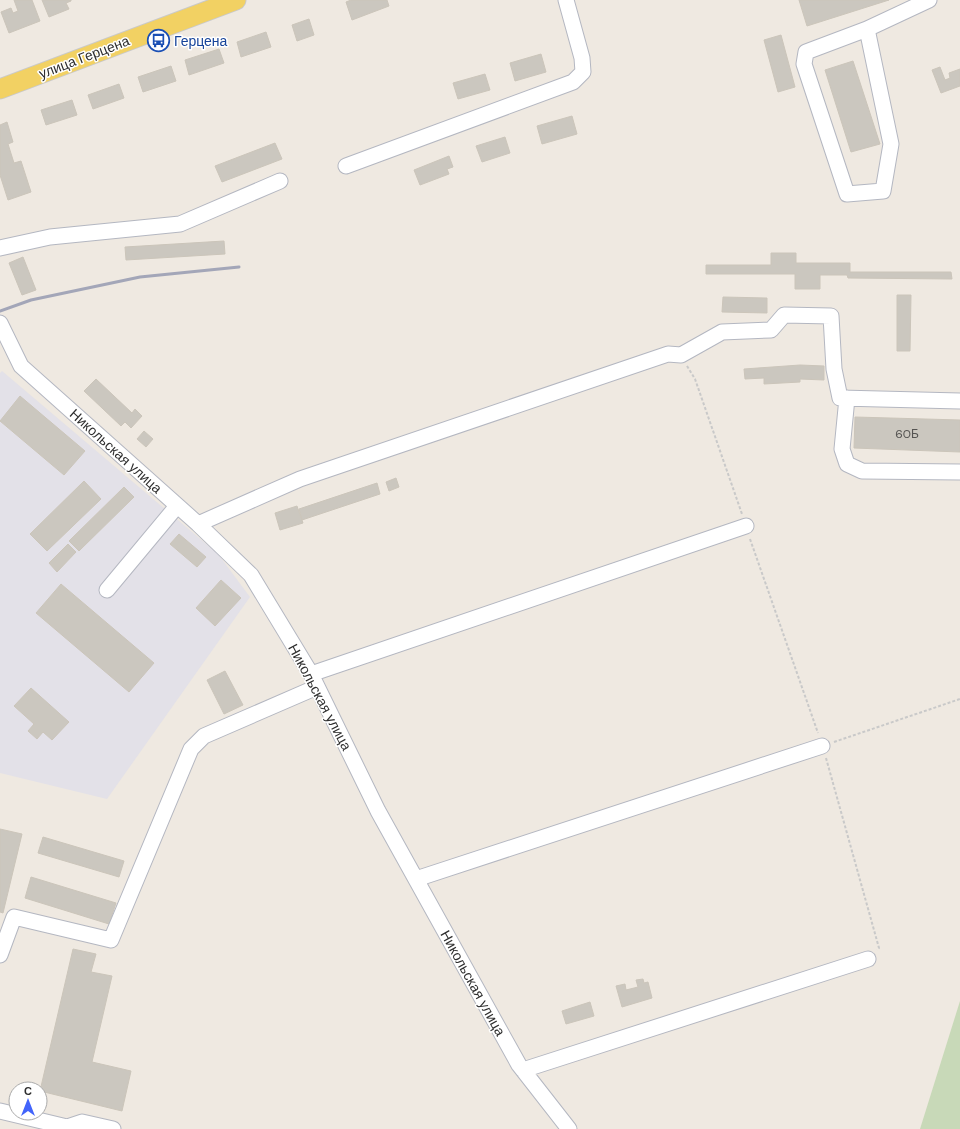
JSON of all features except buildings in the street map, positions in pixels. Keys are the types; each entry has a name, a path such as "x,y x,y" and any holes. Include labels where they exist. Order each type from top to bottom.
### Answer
{"main road":[{"name":"улица Герцена","path":"0,89 236,0"}],"street":[{"path":"346,166 573,82 583,72 582,58 566,0"},
{"path":"867,29 891,144 883,190 847,194 804,64 806,52 867,29 929,0"},
{"path":"0,248 50,237 180,224 280,181"},
{"path":"198,524 300,479 674,355 722,332 771,330 784,315 831,316 834,369 840,398 960,401"},
{"name":"Никольская улица","path":"0,323 21,366 198,524 251,575 314,681 378,811 523,1070 569,1129"},
{"path":"847,398 842,449 847,464 862,471 960,472"},
{"path":"107,590 177,506"},
{"path":"0,955 14,917 111,940 191,749 204,736 314,681 746,526"},
{"path":"416,879 822,746"},
{"path":"523,1070 868,959"},
{"path":"0,1111 66,1127 82,1122 113,1129"}],"path":[{"path":"674,355 694,379 822,746 878,948 868,959"},
{"path":"822,746 960,699"}],"shaded area":[{"path":"2,371 218,554 250,597 107,799 0,773 0,373"}],"green space":[{"path":"960,1001 960,1129 920,1129"}],"railway":[{"path":"0,311 31,300 140,277 239,267"}],"place":[{"name":"Герцена","path":"159,41"}]}
